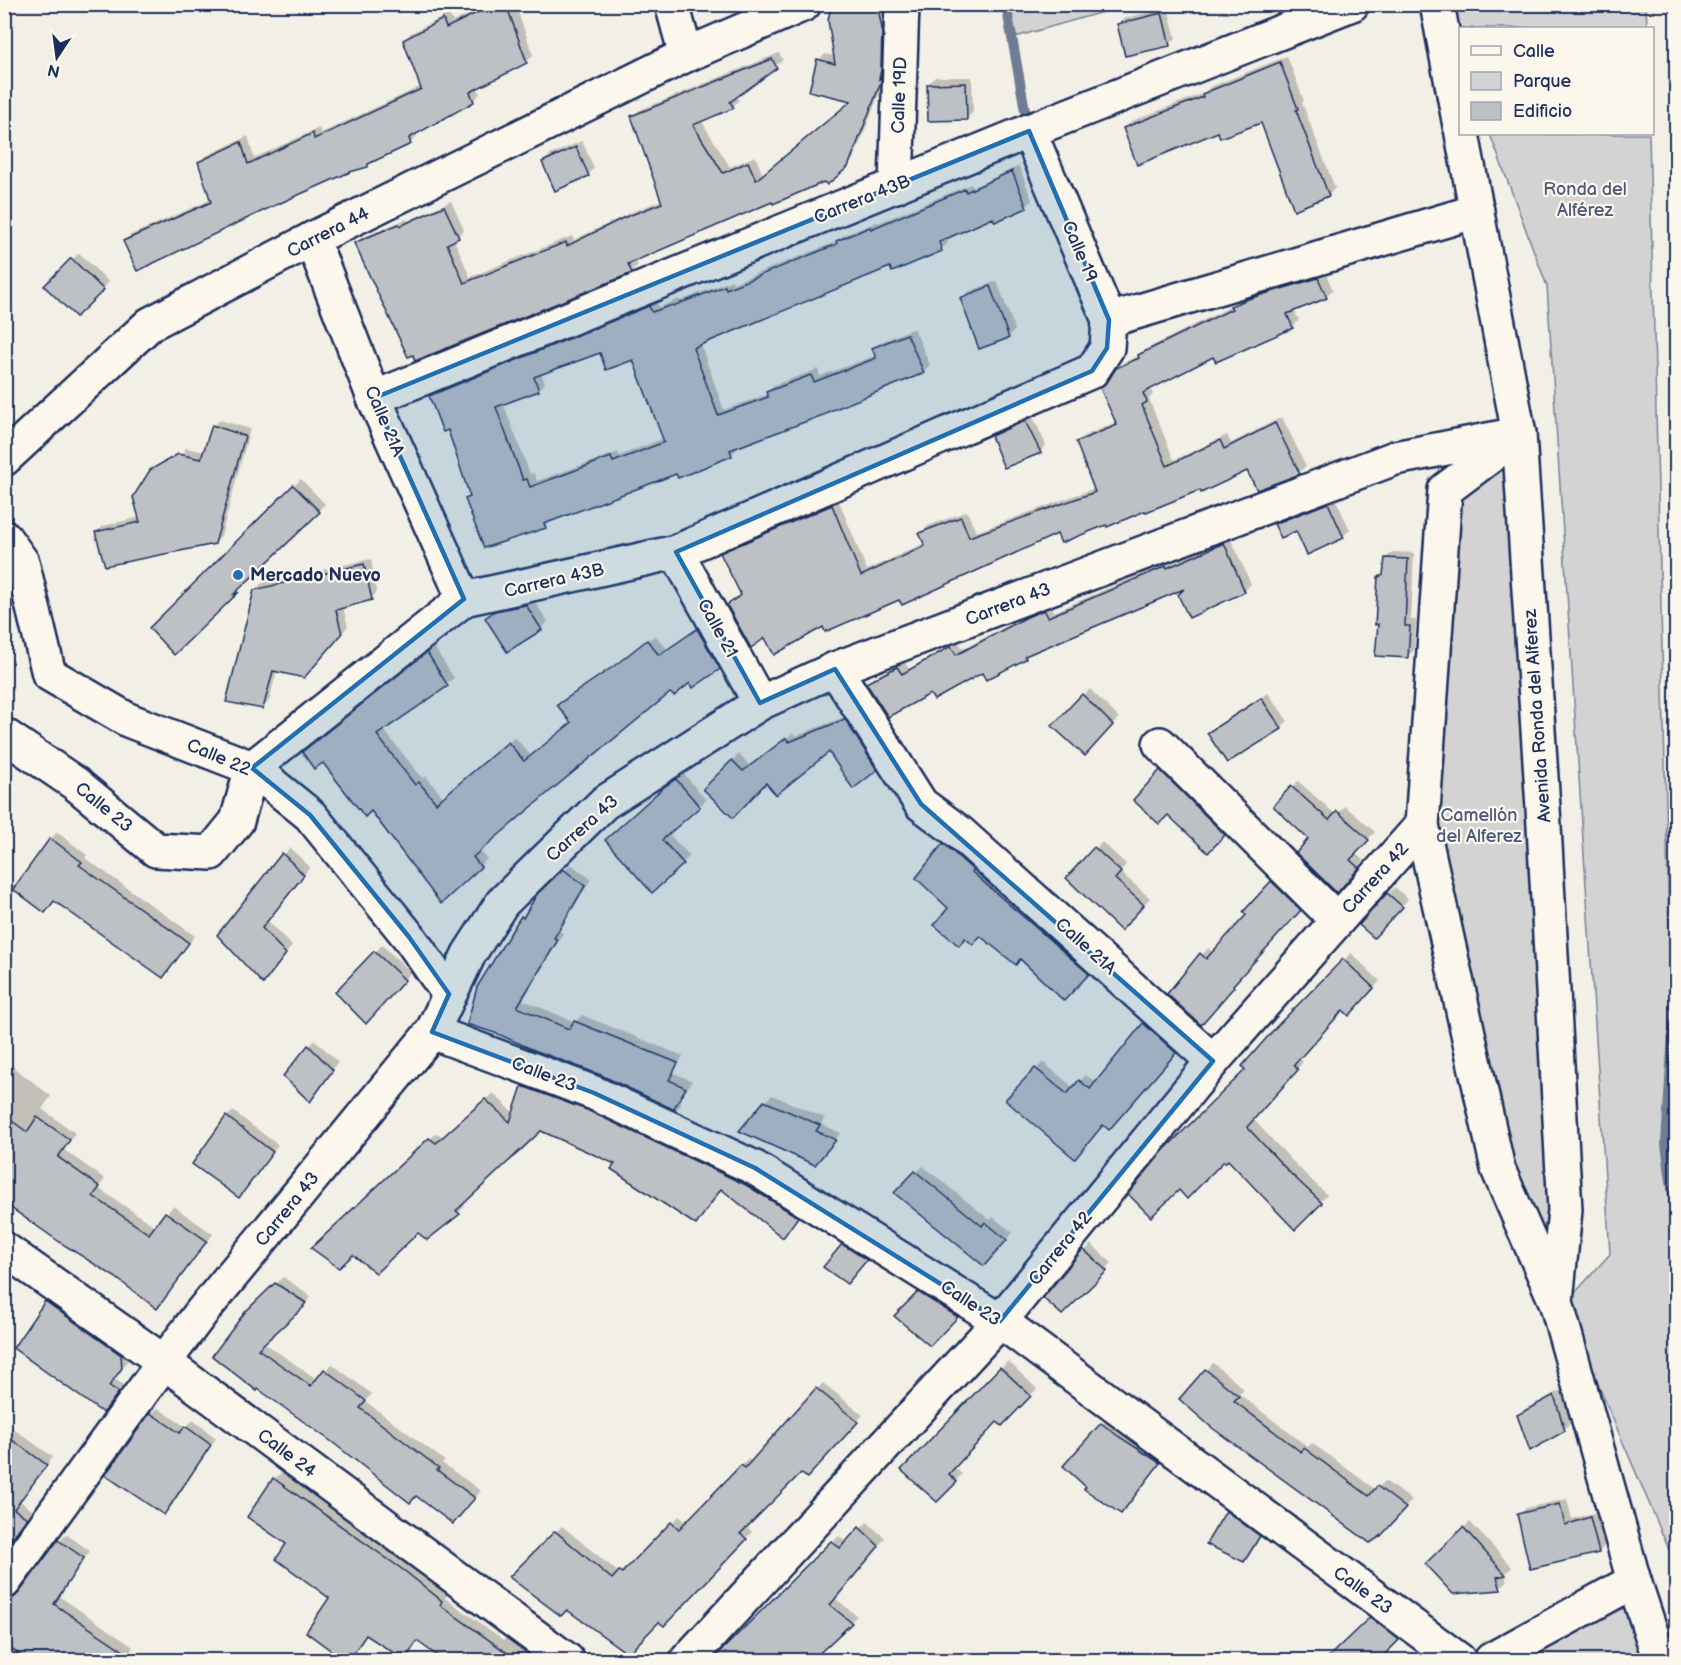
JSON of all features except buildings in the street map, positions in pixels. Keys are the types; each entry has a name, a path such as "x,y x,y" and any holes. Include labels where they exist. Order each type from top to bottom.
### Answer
{"street":[{"path":"672,4 686,55"},
{"name":"Carrera 44","path":"4,459 150,324 312,239 686,55 804,4"},
{"name":"Calle 19D","path":"896,186 902,4"},
{"name":"Carrera 43B","path":"374,398 1029,130 1352,4"},
{"path":"1437,4 1459,116"},
{"name":"Calle 19","path":"1029,130 1109,320 1107,348 1092,371"},
{"name":"Avenida Ronda del Alferez","path":"1462,135 1519,435 1543,808 1565,1210 1556,1302"},
{"path":"1109,320 1477,211"},
{"name":"Calle 21A","path":"312,239 374,398 464,599"},
{"name":"Carrera 43B","path":"252,768 464,599 676,552 1092,371"},
{"path":"1519,435 1445,490 1422,825 1498,1169 1556,1302 1634,1581 1660,1660"},
{"name":"Carrera 43","path":"4,1582 201,1313 432,1032 469,954 502,903 604,803 760,703 835,669 1395,458 1519,435"},
{"name":"Calle 22","path":"4,537 22,562 49,674 128,720 252,768 310,815 409,937 449,994"},
{"name":"Calle 21","path":"676,552 760,703"},
{"name":"Calle 21A","path":"835,669 921,804 959,832 1213,1061"},
{"name":"Calle 23","path":"4,735 76,784 156,850 211,853 237,821 252,768"},
{"path":"1160,744 1337,920"},
{"name":"Carrera 42","path":"687,1660 1000,1321 1213,1061 1422,825"},
{"name":"Calle 23","path":"432,1032 594,1093 755,1168 1000,1321 1459,1660"},
{"name":"Calle 24","path":"4,1249 164,1362 567,1660"},
{"path":"1491,1660 1634,1581"}],"highlighted area":[{"path":"1029,131 1109,320 1107,348 1092,371 676,552 760,703 835,669 921,804 1213,1061 1000,1321 755,1168 594,1093 432,1032 449,994 409,937 310,815 252,768 464,599 374,398"}],"green space":[{"path":"1006,4 1127,4 1127,5 1012,38"},
{"path":"1443,5 1646,5 1647,27 1459,27 1459,50"},
{"name":"Ronda del Alférez","path":"1490,135 1649,135 1676,1201 1676,1566 1564,1305 1610,1254 1547,286"},
{"name":"Camellón del Alferez","path":"1519,434 1556,1302 1498,1169 1422,825 1445,490"},
{"path":"1633,1582 1656,1660 1454,1660"}],"waterway":[{"path":"1006,4 1028,127"},
{"path":"1676,985 1666,1144 1676,1218"}],"place":[{"name":"Mercado Nuevo","path":"238,575"}]}
